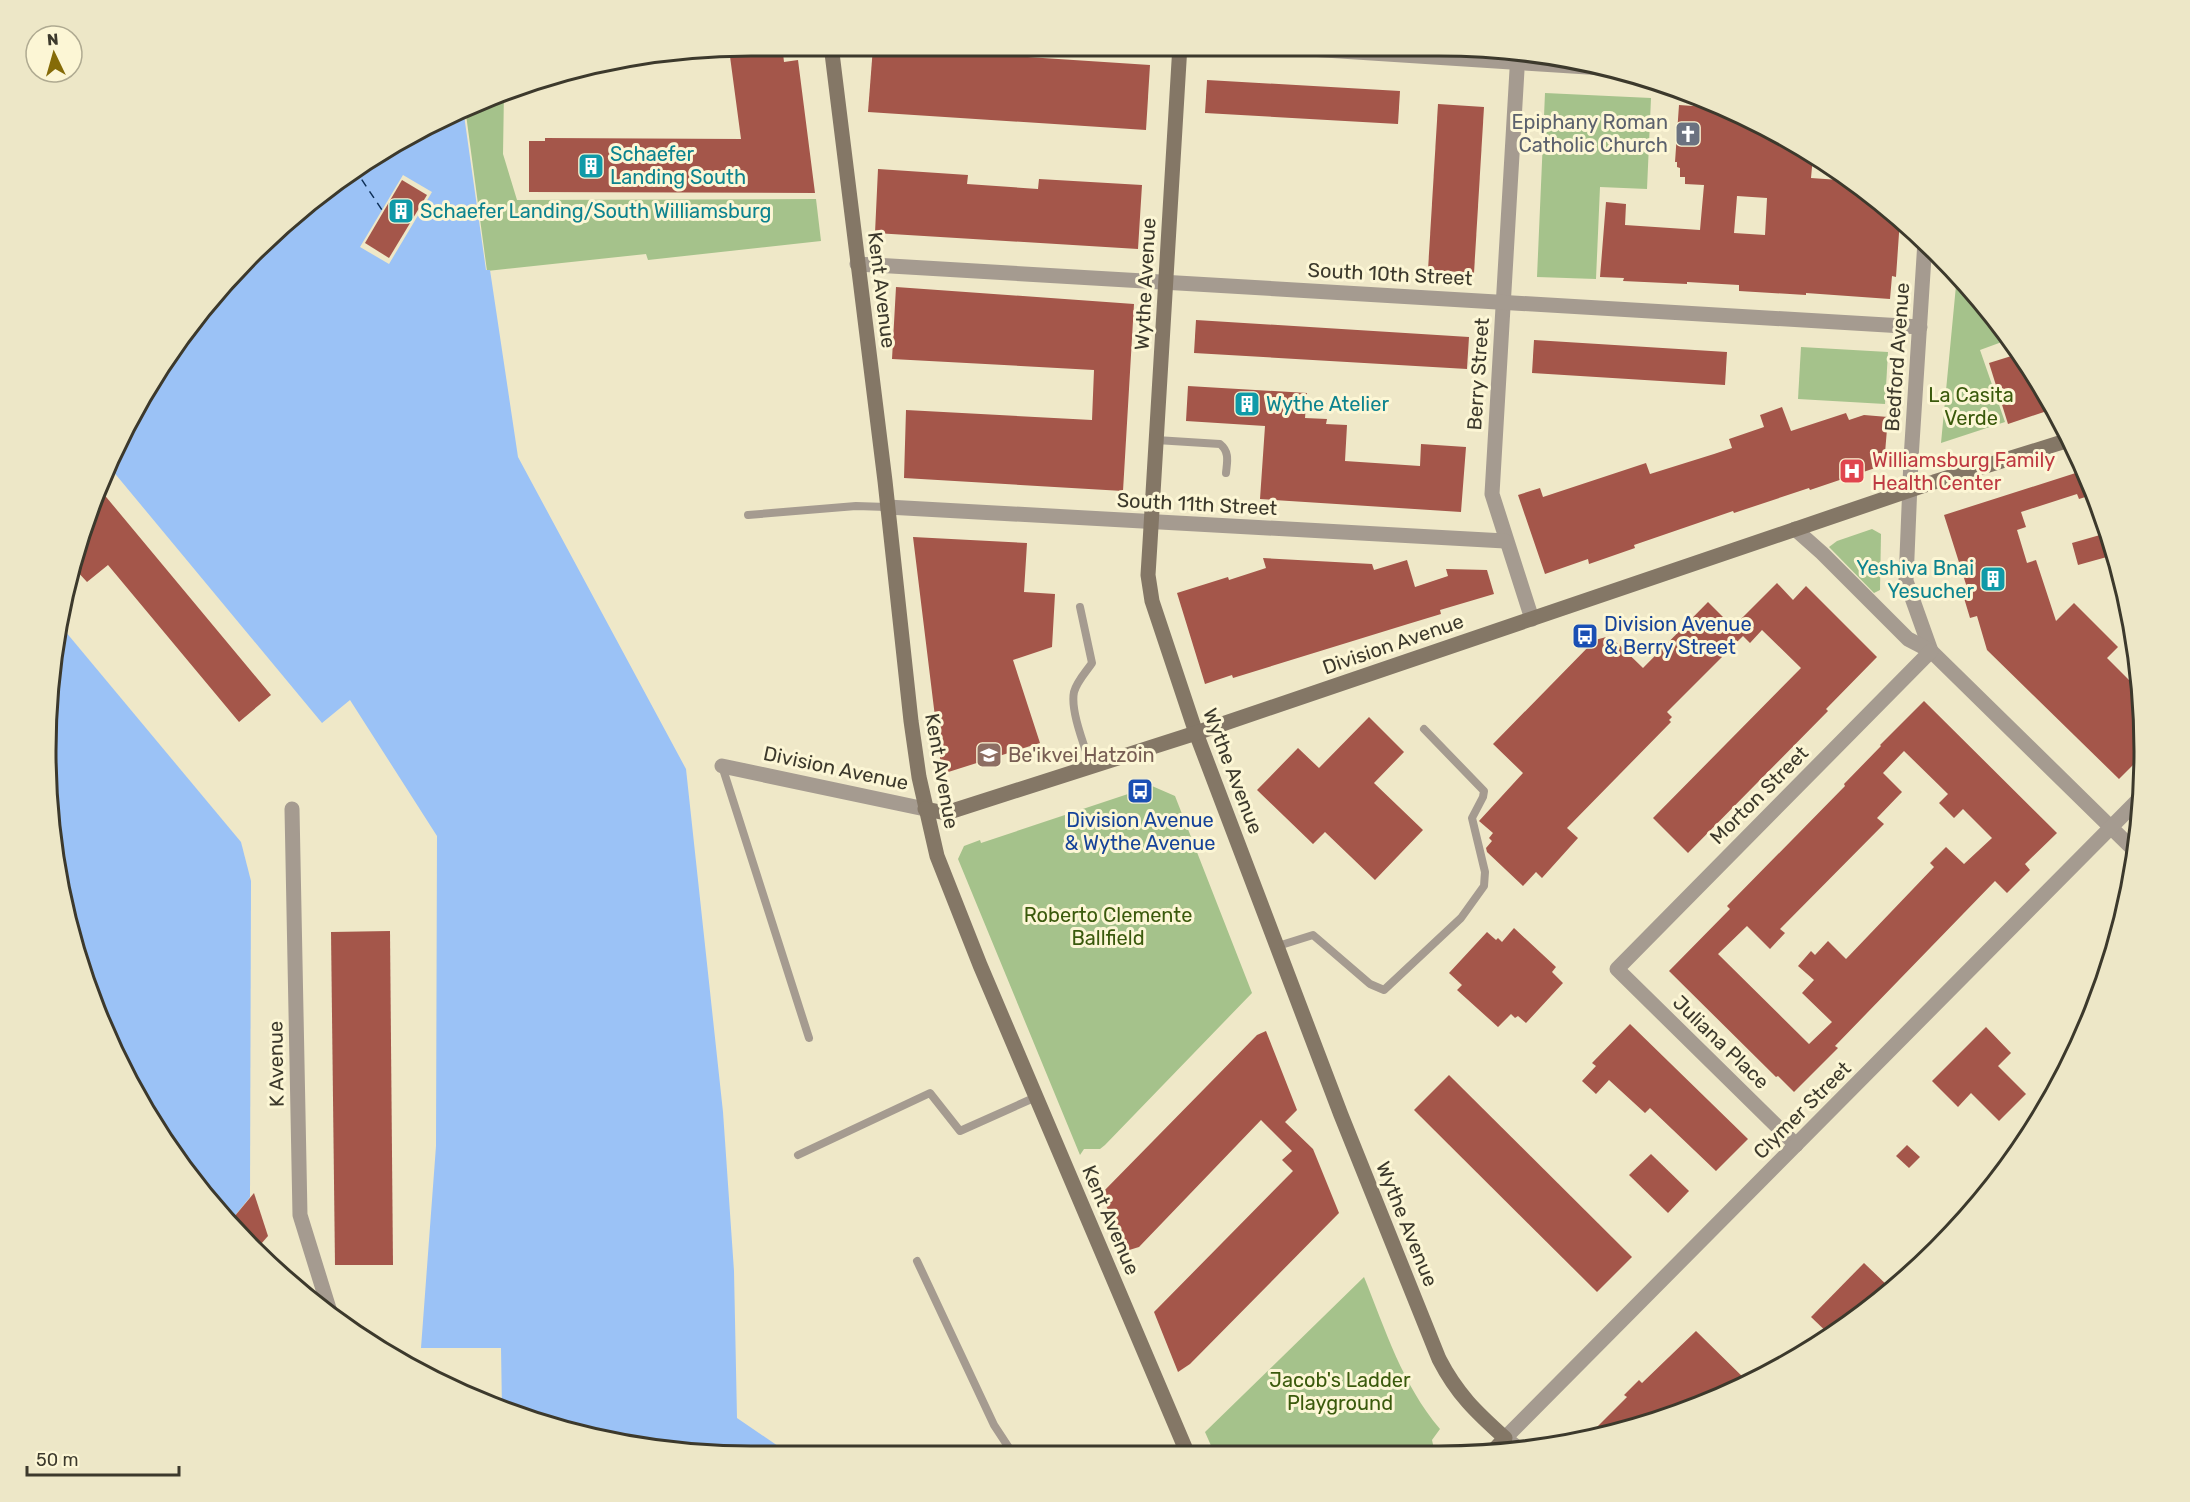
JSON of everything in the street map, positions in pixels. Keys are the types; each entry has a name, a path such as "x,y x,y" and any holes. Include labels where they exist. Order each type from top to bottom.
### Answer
{"main road":[{"name":"Kent Avenue","path":"832,56 911,721 925,809 940,868 1184,1446"},
{"name":"Wythe Avenue","path":"1179,56 1151,522 1149,589 1196,733 1345,1125 1439,1359 1450,1380 1474,1411 1505,1438"},
{"name":"Division Avenue","path":"925,809 946,813 1196,733 1910,490 2062,442"},
{"name":"Clymer Street","path":"1500,1444 1505,1438"}],"street":[{"name":"Berry Street","path":"1518,60 1492,494 1505,541 1532,619"},
{"name":"Bedford Avenue","path":"1924,253 1906,581 1931,651"},
{"name":"South 10th Street","path":"857,264 1920,327"},
{"name":"South 11th Street","path":"887,507 1505,541"},
{"name":"Bedford Avenue","path":"1796,529 1908,639 1931,651 2129,845"},
{"name":"Morton Street","path":"1617,969 1931,651"},
{"name":"Division Avenue","path":"722,766 925,809"},
{"name":"Clymer Street","path":"1505,1438 2132,806"},
{"name":"K Avenue","path":"292,809 300,1215 327,1302"},
{"name":"Juliana Place","path":"1617,969 1796,1145"},
{"name":"Wythe Avenue","path":"1505,1438 1511,1443"}],"lane":[{"path":"1156,440 1220,444 1226,448 1226,473"},
{"path":"748,515 856,506 887,507"},
{"path":"1080,607 1092,663 1079,682 1073,703 1091,766"},
{"path":"1278,946 1313,935 1370,984 1384,990 1461,918 1484,886 1485,872 1472,818 1484,791 1424,729"},
{"path":"722,766 809,1038"},
{"path":"798,1155 930,1093 960,1131 1036,1097"},
{"path":"917,1261 994,1425 1008,1446"}],"green space":[{"path":"1545,93 1651,98 1647,189 1600,187 1596,279 1537,277"},
{"path":"504,101 503,154 517,200 816,199 821,241 648,260 646,254 487,271 466,116"},
{"name":"La Casita Verde","path":"1956,286 2001,342 1980,350 2005,422 1941,443"},
{"path":"1801,347 1888,352 1885,404 1798,399"},
{"path":"1872,529 1881,534 1880,590 1874,593 1829,547 1837,541"},
{"name":"Roberto Clemente Ballfield","path":"1152,786 1175,796 1252,993 1105,1145 1100,1149 1084,1149 1080,1155 958,859 964,846 980,840 981,843"},
{"name":"Jacob's Ladder Playground","path":"1364,1277 1405,1375 1415,1394 1440,1429 1432,1440 1433,1446 1211,1446 1205,1432"}],"water":[{"path":"464,117 486,270 490,270 518,457 686,769 723,1112 734,1271 737,1418 778,1446 706,1445 660,1441 571,1423 502,1400 501,1348 421,1348 436,1146 437,836 350,700 322,723 114,472 149,403 173,365 228,292 259,259 292,228 365,173 403,149"},
{"path":"66,632 241,842 251,881 250,1197 234,1217 199,1174 149,1099 127,1059 92,975 69,887 61,842 57,796 57,706"}],"pier":[{"name":"Schaefer Landing/South Williamsburg","path":"403,175 432,192 389,264 360,247"}],"building":[{"path":"730,56 783,56 784,62 798,60 815,193 529,192 529,141 545,141 545,138 741,139"},
{"path":"872,56 1012,56 1150,65 1146,130 868,112"},
{"path":"1207,80 1400,91 1398,124 1205,113"},
{"path":"1438,104 1484,107 1474,273 1428,270"},
{"path":"1679,105 1705,108 1747,127 1812,165 1811,178 1835,180 1899,229 1896,277 1892,276 1890,299 1739,291 1739,285 1623,281 1624,278 1600,277 1606,202 1626,204 1625,225 1700,230 1704,185 1685,184 1685,177 1680,177 1677,162 1675,162","holes":["1737,196 1767,198 1765,235 1734,233"]},
{"path":"878,169 968,175 967,184 1038,189 1039,179 1142,185 1138,249 875,233"},
{"name":"Schaefer Landing/South Williamsburg","path":"402,180 427,195 389,258 365,243"},
{"path":"896,287 1134,304 1123,491 904,478 906,410 1092,420 1094,370 892,359"},
{"path":"1196,320 1469,337 1467,369 1194,353"},
{"path":"1534,340 1727,352 1725,385 1532,373"},
{"path":"2011,356 2046,411 2008,424 1989,363"},
{"path":"1188,386 1307,393 1305,418 1327,419 1326,424 1347,425 1345,461 1420,466 1421,444 1466,447 1461,512 1260,499 1265,426 1186,421"},
{"path":"1782,407 1791,431 1846,413 1849,420 1864,415 1888,417 1884,465 1810,490 1809,488 1734,513 1733,511 1634,545 1635,548 1589,564 1588,559 1545,574 1518,495 1540,488 1543,497 1646,463 1650,474 1732,448 1729,439 1764,427 1760,415"},
{"path":"2076,473 2086,497 2079,499 2077,494 2021,512 2026,527 2017,530 2027,563 2036,560 2056,621 2074,603 2118,647 2107,658 2129,680 2131,678 2134,751 2134,764 2119,779 1987,650 1977,616 1970,618 1964,598 1970,597 1944,515"},
{"path":"104,495 271,695 239,722 108,565 87,582 79,573"},
{"path":"2100,535 2107,557 2078,565 2072,543"},
{"path":"913,537 1027,543 1024,592 1055,594 1052,647 1013,660 1040,743 942,774"},
{"path":"1263,558 1372,564 1374,570 1407,560 1415,587 1448,576 1446,569 1487,570 1494,594 1440,610 1441,614 1233,678 1232,675 1205,684 1177,593 1266,568"},
{"path":"1777,583 1793,600 1806,586 1877,657 1826,709 1828,711 1688,853 1653,818 1801,668 1762,630 1750,643 1743,636 1667,712 1672,717 1669,720 1671,722 1567,828 1578,838 1542,878 1536,872 1523,886 1487,852 1486,848 1492,841 1489,838 1493,833 1479,821 1523,773 1493,744 1595,640 1610,636 1643,668 1708,602 1733,627"},
{"path":"1924,701 2057,833 2025,864 2030,870 2007,893 1995,881 1835,1046 1838,1048 1794,1092 1669,971 1730,909 1727,906 1845,786 1844,784","holes":["1904,751 1948,794 1939,803 1954,818 1963,809 1992,838 1964,864 1946,847 1930,863 1934,867 1846,959 1828,941 1815,955 1811,951 1798,966 1814,980 1802,993 1832,1022 1809,1044 1718,954 1747,926 1770,949 1785,933 1780,929 1884,824 1877,818 1902,792 1883,773"]},
{"path":"1369,717 1404,752 1374,783 1423,830 1375,880 1325,832 1313,844 1257,790 1298,748 1319,768"},
{"path":"1514,928 1556,967 1552,972 1563,983 1526,1023 1518,1016 1515,1018 1511,1014 1498,1027 1457,990 1462,985 1449,973 1487,932 1502,942"},
{"path":"390,931 393,1265 335,1265 331,932"},
{"path":"1630,1024 1748,1139 1716,1171 1650,1108 1645,1113 1609,1080 1596,1094 1582,1081 1596,1066 1592,1063"},
{"path":"1986,1027 2011,1053 1998,1066 2026,1094 1999,1121 1971,1093 1958,1107 1932,1081"},
{"path":"1266,1031 1297,1110 1285,1122 1313,1149 1339,1213 1190,1364 1178,1372 1154,1312 1293,1171 1282,1160 1292,1151 1261,1120 1139,1247 1126,1251 1101,1194 1257,1035"},
{"path":"1449,1075 1632,1257 1597,1292 1414,1110"},
{"path":"1907,1145 1920,1157 1909,1168 1896,1156"},
{"path":"1651,1154 1689,1191 1668,1213 1629,1175"},
{"path":"254,1193 268,1236 261,1244 234,1217"},
{"path":"1864,1263 1886,1284 1824,1330 1811,1317"},
{"path":"1696,1331 1743,1377 1663,1410 1596,1428 1627,1397 1624,1395 1639,1380 1642,1383"}],"ferry route":[{"path":"360,177 382,210"}],"place":[{"name":"Epiphany Roman Catholic Church","path":"1688,134"},
{"name":"Schaefer Landing South","path":"591,166"},
{"name":"Schaefer Landing/South Williamsburg","path":"401,211"},
{"name":"Wythe Atelier","path":"1247,404"},
{"name":"Williamsburg Family Health Center","path":"1852,471"},
{"name":"Yeshiva Bnai Yesucher","path":"1993,579"},
{"name":"Division Avenue & Berry Street","path":"1585,636"},
{"name":"Be'ikvei Hatzoin","path":"989,755"},
{"name":"Division Avenue & Wythe Avenue","path":"1140,791"}]}
